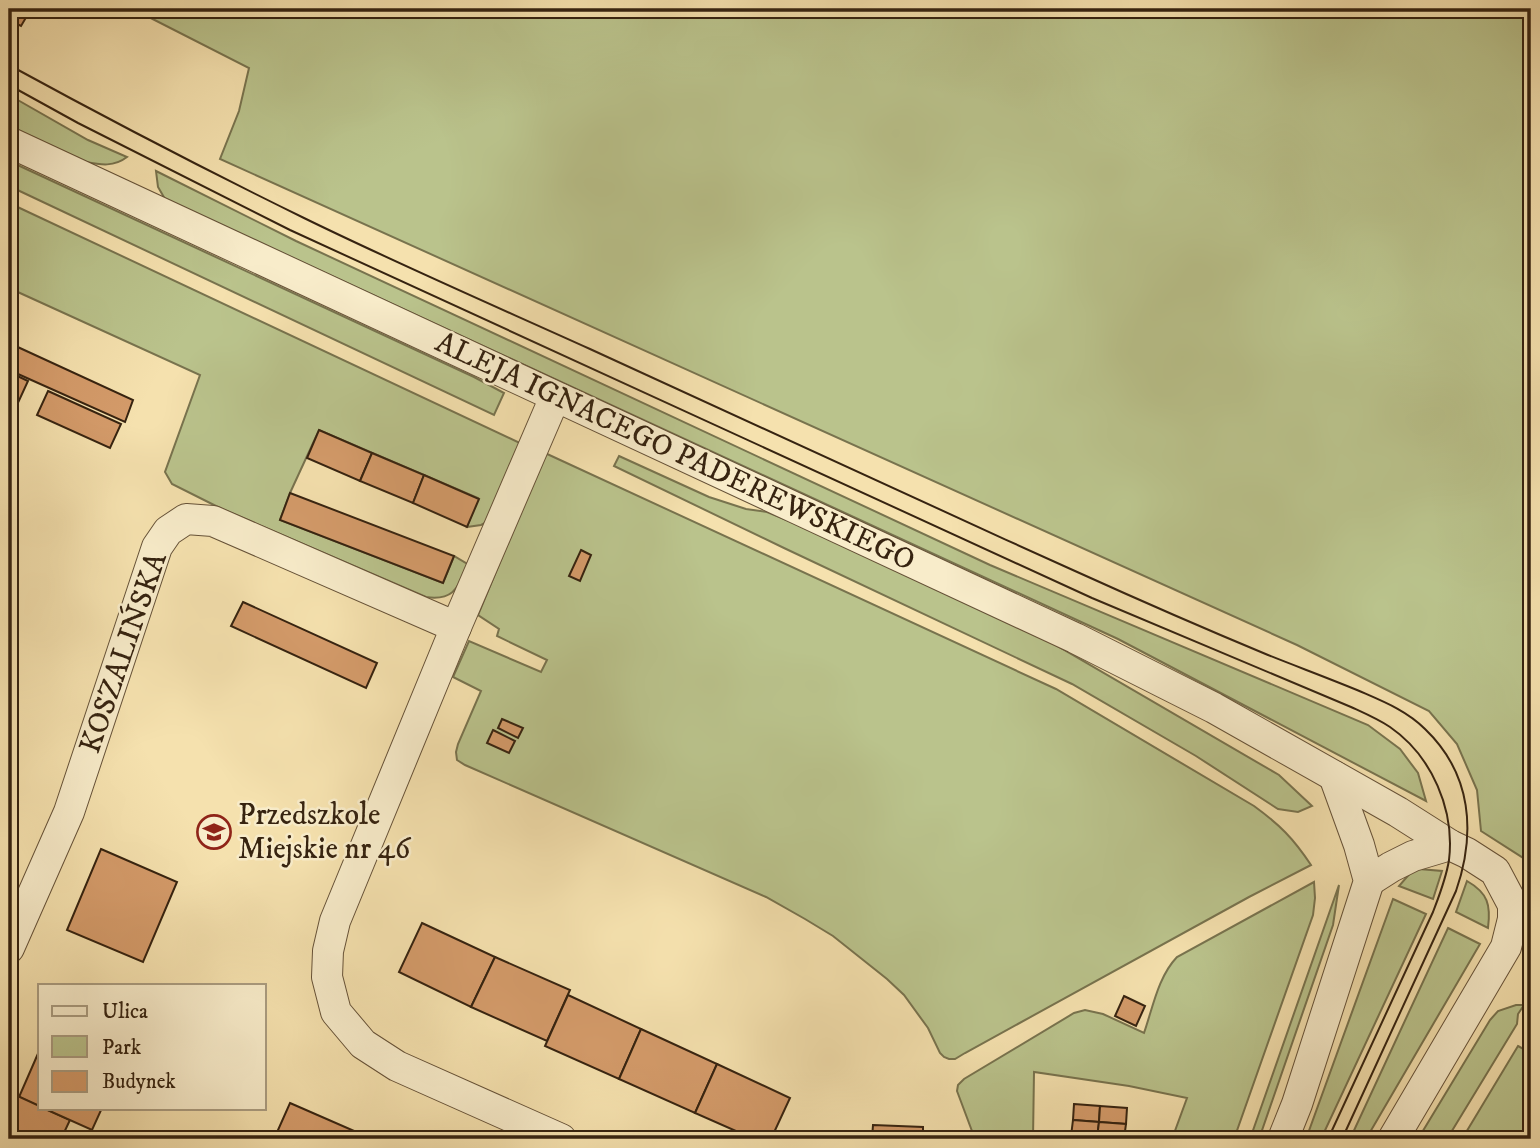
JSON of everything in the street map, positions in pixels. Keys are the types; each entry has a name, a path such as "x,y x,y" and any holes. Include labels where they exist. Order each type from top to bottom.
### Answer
{"street":[{"name":"ALEJA IGNACEGO PADEREWSKIEGO","path":"9,142 1075,638 1214,708 1496,871 1513,905 1513,919 1506,947 1392,1139"},
{"path":"555,397 456,627 335,921 328,951 327,977 336,1012 363,1044 397,1066 561,1139"},
{"name":"KOSZALIŃSKA","path":"9,948 69,812 158,547 168,531 186,519 213,521 456,627"},
{"path":"1283,1139 1297,1104 1369,881 1334,776"},
{"path":"1369,881 1413,856 1450,845"}],"green space":[{"path":"133,9 1531,9 1531,863 1481,831 1477,790 1457,744 1429,711 1297,645 220,159 239,111 249,68"},
{"path":"9,95 88,140 127,157 112,164 86,162 9,126"},
{"path":"9,161 474,377 504,393 494,415 9,186"},
{"path":"156,171 296,241 990,565 1368,725 1400,749 1418,773 1426,801 1118,639 165,199 158,187"},
{"path":"9,203 522,444 489,521 467,527 478,498 319,430 280,520 443,583 454,556 469,565 454,591 443,597 426,597 222,509 172,484 165,472 200,375 9,288"},
{"path":"545,453 1056,689 1254,806 1285,832 1311,865 955,1059 944,1057 928,1028 904,995 833,936 766,897 457,760 458,744 481,691 453,677 469,641 541,672 547,660 497,636 499,629 478,615"},
{"path":"619,456 709,497 746,509 767,512 794,523 1047,640 1279,775 1312,806 1298,812 1278,809 1196,756 1072,684 614,466"},
{"path":"1412,871 1442,871 1433,899 1399,886"},
{"path":"1467,881 1484,895 1489,913 1488,928 1456,912"},
{"path":"1314,882 1313,915 1234,1139 1172,1139 1187,1098 1129,1086 1034,1072 1033,1139 975,1139 957,1091 958,1085 964,1079 1074,1013 1085,1010 1103,1014 1144,1033 1161,983 1177,957"},
{"path":"1339,885 1333,925 1259,1139 1250,1139"},
{"path":"1393,899 1426,914 1321,1139 1306,1139"},
{"path":"1448,928 1480,944 1366,1139 1350,1139"},
{"path":"1524,1005 1518,1014 1517,1024 1447,1139 1418,1139 1490,1020 1498,1011"},
{"path":"1518,1046 1531,1053 1531,1139 1462,1139"}],"building":[{"path":"9,9 31,9 21,26 9,20"},
{"path":"9,343 133,400 125,422 9,370"},
{"path":"9,372 28,381 17,405 9,401"},
{"path":"48,391 121,424 110,448 37,415"},
{"path":"319,430 372,453 360,481 307,458"},
{"path":"372,453 424,475 413,503 360,481"},
{"path":"424,475 479,499 467,527 413,503"},
{"path":"290,493 454,556 443,583 280,520"},
{"path":"581,550 591,555 580,581 569,576"},
{"path":"243,602 377,663 366,688 231,626"},
{"path":"502,719 523,728 518,738 498,728"},
{"path":"493,730 515,741 509,753 487,743"},
{"path":"9,763 17,767 9,785"},
{"path":"101,849 177,882 143,962 67,930"},
{"path":"422,923 495,957 471,1007 399,972"},
{"path":"495,957 570,990 547,1041 471,1007"},
{"path":"568,995 641,1029 619,1079 545,1046"},
{"path":"1124,996 1145,1006 1136,1026 1115,1016"},
{"path":"641,1029 717,1064 695,1113 619,1079"},
{"path":"38,1054 38,1106 19,1097"},
{"path":"717,1064 790,1098 771,1139 754,1139 695,1113"},
{"path":"9,1092 38,1105 38,1110 48,1110 70,1120 61,1139 9,1139"},
{"path":"290,1103 368,1137 274,1139"},
{"path":"1074,1104 1100,1106 1099,1122 1073,1120"},
{"path":"1100,1106 1127,1108 1126,1124 1099,1122"},
{"path":"47,1110 101,1110 92,1130"},
{"path":"1073,1120 1099,1122 1097,1138 1071,1136"},
{"path":"1099,1122 1126,1124 1124,1139 1097,1138"},
{"path":"873,1125 923,1127 923,1139 872,1139"},
{"path":"1071,1136 1097,1138 1097,1139 1071,1139"}],"tram line":[{"path":"9,65 192,162 375,252 1123,593 1376,698 1418,722 1441,747 1461,785 1466,805 1466,848 1456,891 1342,1139"},
{"path":"9,85 78,123 290,230 1092,598 1351,707 1390,727 1418,753 1438,786 1448,822 1449,860 1433,912 1328,1139"}],"place":[{"name":"Przedszkole Miejskie nr 46","path":"214,832"}]}
